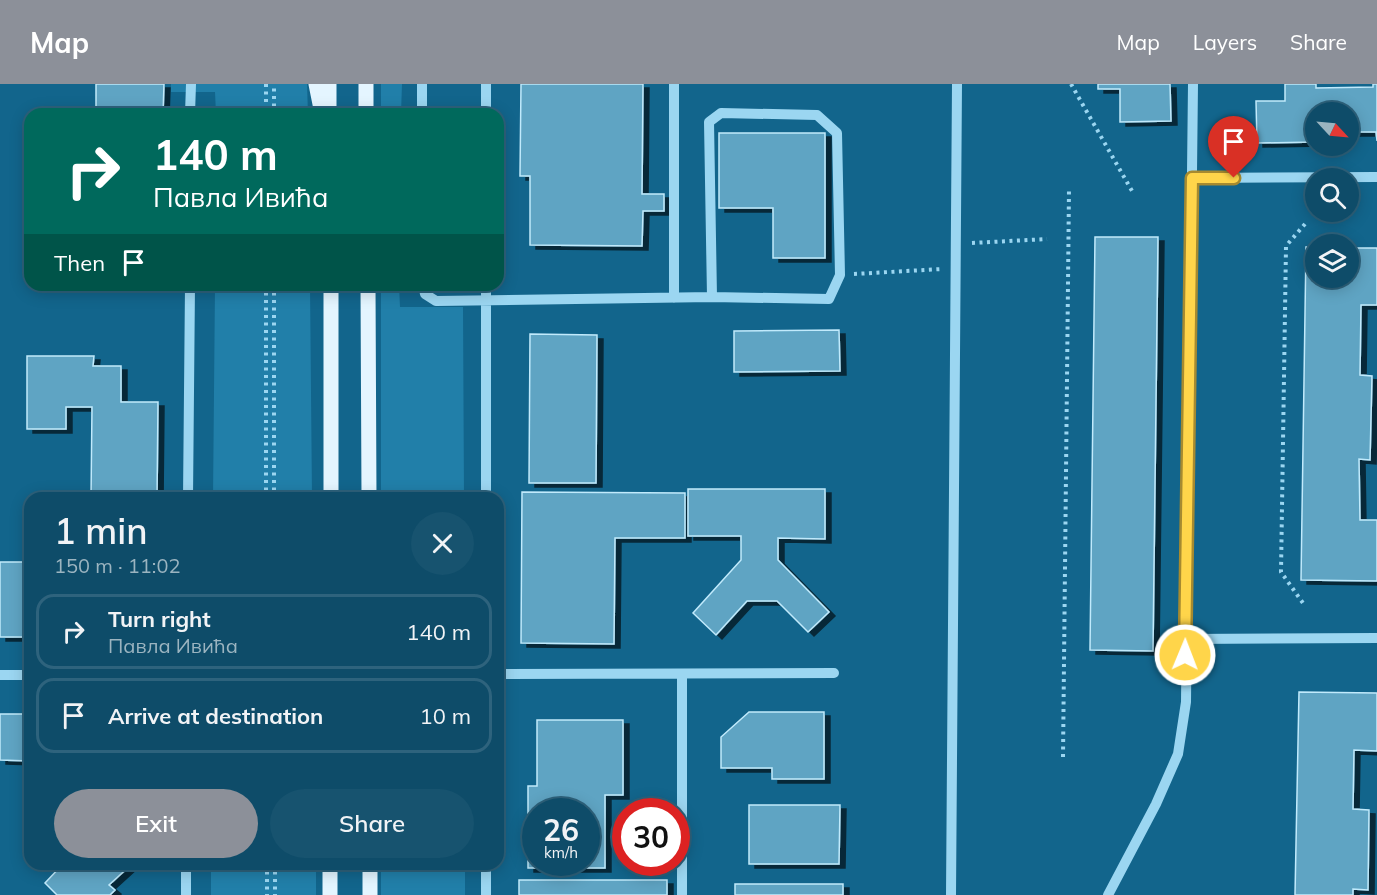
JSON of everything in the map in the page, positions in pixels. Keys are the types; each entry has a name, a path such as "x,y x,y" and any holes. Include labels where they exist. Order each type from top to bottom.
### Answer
{"main road":[{"path":"316,84 321,108"},
{"path":"329,84 329,108"},
{"path":"366,84 366,108"},
{"path":"331,291 331,492"},
{"path":"368,291 369,492"},
{"path":"330,870 330,895"},
{"path":"370,870 370,895"}],"street":[{"path":"190,108 191,84"},
{"path":"422,84 422,108"},
{"path":"486,84 486,108"},
{"path":"674,84 674,297"},
{"path":"951,895 957,84"},
{"path":"1108,895 1156,804 1178,754 1186,702 1193,84"},
{"path":"424,291 425,294 436,301 674,297 829,299 840,275 837,133 817,115 721,113 709,122 712,297"},
{"path":"1192,178 1377,177"},
{"path":"188,492 190,291"},
{"path":"486,291 486,492"},
{"path":"1185,639 1377,638"},
{"path":"504,674 834,673"},
{"path":"682,674 682,895"},
{"path":"0,675 24,675"},
{"path":"186,870 186,895"},
{"path":"486,870 486,895"}],"path":[{"path":"266,84 266,108"},
{"path":"274,84 274,108"},
{"path":"1071,84 1132,191"},
{"path":"1063,756 1069,189"},
{"path":"1305,224 1286,246 1281,572 1305,606"},
{"path":"956,243 1047,239"},
{"path":"840,275 955,269"},
{"path":"266,291 266,492"},
{"path":"274,291 274,492"},
{"path":"267,870 267,895"},
{"path":"275,870 275,895"}],"shaded area":[{"path":"171,84 307,84 308,108 216,108 215,92 171,92"},
{"path":"381,84 402,84 401,108 381,108"},
{"path":"215,291 310,291 312,492 213,492"},
{"path":"381,291 399,291 400,307 463,307 464,492 381,492"},
{"path":"211,870 316,870 316,895 211,895"},
{"path":"381,870 465,870 465,895 381,895"}],"building":[{"path":"96,84 164,84 163,108 96,108"},
{"path":"521,84 643,84 642,194 664,194 664,211 643,211 642,246 530,245 530,176 520,176"},
{"path":"1098,84 1170,84 1171,121 1120,122 1120,89 1098,89"},
{"path":"1285,84 1316,84 1316,88 1373,87 1373,84 1377,84 1377,141 1376,132 1359,132 1359,102 1305,102 1305,142 1257,143 1256,101 1285,101"},
{"path":"719,133 825,133 825,258 773,258 773,208 719,208"},
{"path":"1095,237 1158,237 1153,651 1090,650"},
{"path":"1359,248 1377,248 1377,305 1361,305 1360,375 1372,376 1370,460 1359,459 1360,520 1377,520 1377,581 1301,580 1305,288 1359,288"},
{"path":"839,330 840,371 734,372 734,331"},
{"path":"530,334 597,335 596,483 529,483"},
{"path":"27,356 94,356 93,366 121,366 121,402 158,402 157,492 91,492 92,407 66,407 66,429 27,429"},
{"path":"688,489 825,489 825,539 778,538 778,560 829,612 808,632 777,601 747,601 716,635 693,613 741,560 741,536 688,536"},
{"path":"522,492 685,493 685,538 615,538 614,644 521,643"},
{"path":"0,562 24,562 24,637 0,637"},
{"path":"1299,692 1377,693 1377,751 1354,750 1353,809 1369,810 1368,890 1353,889 1353,895 1295,895"},
{"path":"749,712 824,712 824,779 772,779 772,768 721,768 721,737"},
{"path":"0,714 24,714 24,761 0,760"},
{"path":"537,720 623,720 623,795 605,795 605,868 600,868 600,798 528,798 528,786 537,786"},
{"path":"749,805 840,805 839,864 749,864"},
{"path":"57,870 125,870 109,885 115,890 110,895 57,895 45,883"},
{"path":"519,880 667,880 667,895 519,895"},
{"path":"735,884 843,884 843,895 735,895"}],"route":[{"path":"1185,655 1192,178 1234,178"}]}
